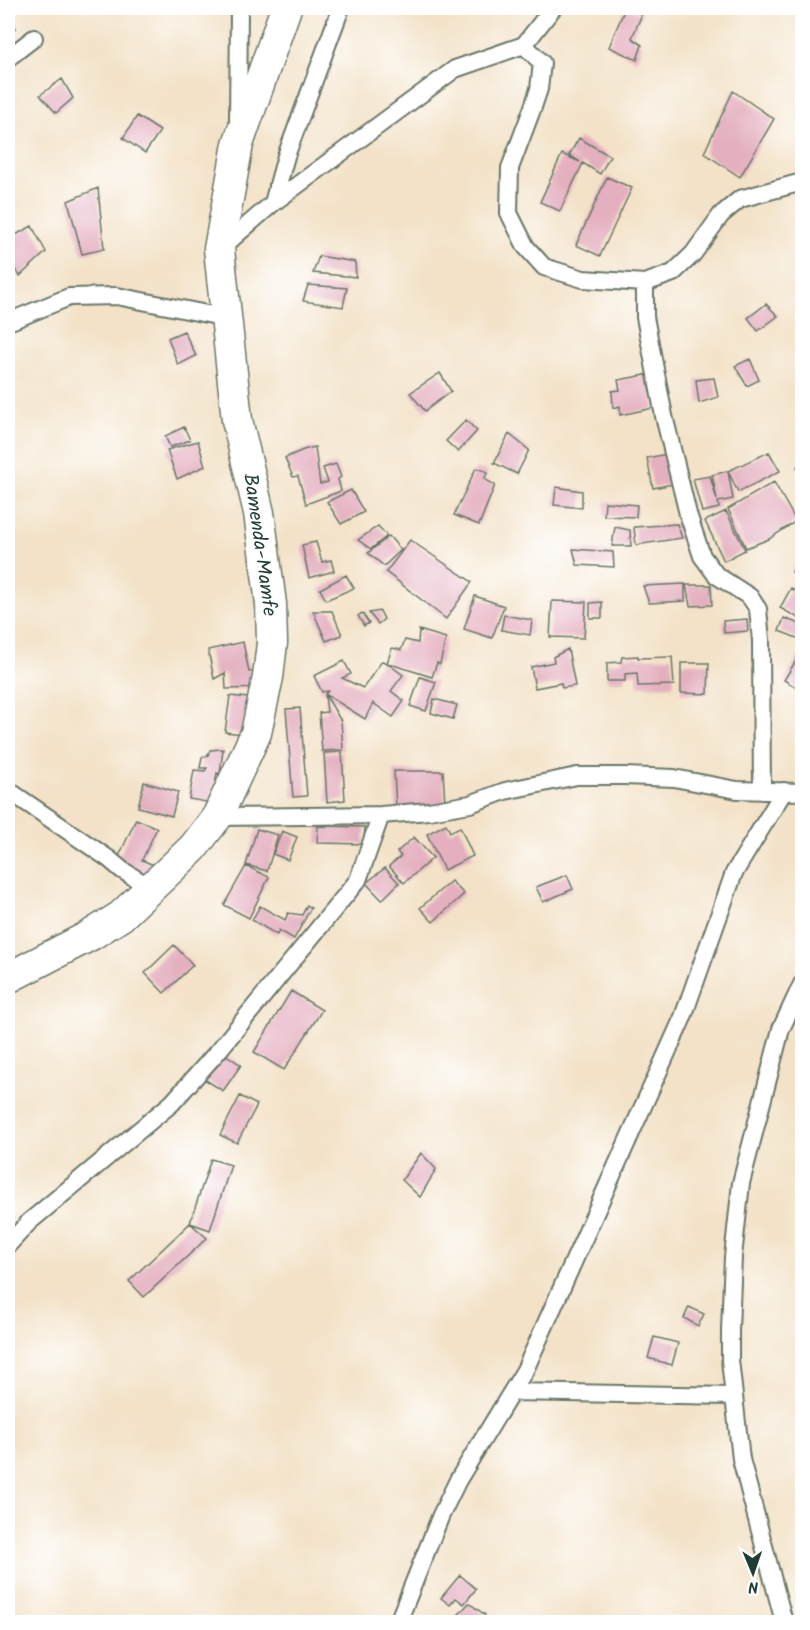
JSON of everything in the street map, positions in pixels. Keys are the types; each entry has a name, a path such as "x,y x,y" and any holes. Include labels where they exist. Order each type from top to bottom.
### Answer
{"highway":[{"name":"Bamenda-Mamfe","path":"8,978 91,935 121,916 194,848 217,817 256,733 268,677 272,643 271,604 260,524 237,420 219,249 238,144 286,8"}],"street":[{"path":"238,144 239,8"},
{"path":"273,203 286,156 341,8"},
{"path":"219,249 273,203 455,69 524,45 553,8"},
{"path":"8,58 34,38"},
{"path":"524,45 542,63 539,89 510,168 509,213 526,247 544,267 583,279 645,283 673,273 693,254 721,215 740,200 802,182"},
{"path":"645,283 645,317 664,416 688,514 702,556 716,575 750,597 758,609 761,640 762,791"},
{"path":"8,322 69,297 117,296 227,318"},
{"path":"217,817 381,815 429,811 470,804 505,791 577,776 674,778 737,790 802,792"},
{"path":"8,790 151,888"},
{"path":"398,1623 441,1515 458,1480 525,1370 683,1017 734,873 784,791"},
{"path":"8,1245 29,1222 172,1103 219,1050 358,880 381,815"},
{"path":"784,1623 741,1459 733,1396 729,1330 733,1257 741,1183 781,1029 802,984"},
{"path":"512,1392 733,1396"}],"building":[{"path":"625,8 642,14 632,38 642,45 637,60 609,47"},
{"path":"8,13 16,28 8,31"},
{"path":"62,79 73,98 56,113 40,95"},
{"path":"733,91 774,119 740,177 704,153"},
{"path":"137,116 160,131 145,153 123,138"},
{"path":"579,138 610,156 600,174 583,163 560,211 540,202 562,154 580,162 569,155"},
{"path":"607,177 632,188 600,256 576,245"},
{"path":"98,188 104,249 82,254 68,201"},
{"path":"32,226 46,252 20,276 8,260 8,239"},
{"path":"319,256 355,262 356,277 313,273"},
{"path":"308,285 347,288 343,307 303,301"},
{"path":"766,304 778,316 758,331 748,318"},
{"path":"184,331 196,356 178,365 168,338"},
{"path":"750,359 759,380 747,386 735,366"},
{"path":"440,373 451,391 425,411 410,393"},
{"path":"651,374 654,408 620,415 620,406 613,408 612,391 620,390 618,380"},
{"path":"714,378 718,397 699,403 696,380"},
{"path":"466,420 477,431 458,452 446,441"},
{"path":"184,427 190,440 170,447 165,436"},
{"path":"509,434 529,450 517,474 494,463"},
{"path":"198,441 205,466 177,479 167,450"},
{"path":"315,447 320,484 328,482 323,468 336,464 341,477 338,479 341,491 306,504 298,476 293,477 285,458"},
{"path":"769,452 780,471 738,492 728,471"},
{"path":"667,454 673,484 653,488 647,458"},
{"path":"802,460 802,472 797,467"},
{"path":"476,468 488,472 484,479 495,485 479,525 454,515"},
{"path":"728,471 733,499 718,502 719,508 702,512 693,479 710,476 717,500 712,475"},
{"path":"774,482 796,521 769,539 746,548 728,509"},
{"path":"556,487 582,491 582,508 554,505"},
{"path":"351,490 364,512 341,524 327,502"},
{"path":"605,502 637,505 636,517 604,516"},
{"path":"726,511 745,550 724,561 705,521"},
{"path":"677,524 682,538 636,545 634,527"},
{"path":"378,526 387,536 371,549 358,540"},
{"path":"615,527 630,530 631,546 612,546"},
{"path":"389,536 401,550 384,566 368,553"},
{"path":"410,540 472,582 446,619 386,572"},
{"path":"316,542 322,562 331,560 334,571 309,578 302,545"},
{"path":"802,547 802,576 792,572"},
{"path":"573,549 613,552 614,567 577,565"},
{"path":"346,575 354,588 326,600 320,589"},
{"path":"685,584 685,601 649,603 643,586"},
{"path":"686,585 711,585 712,605 690,606"},
{"path":"791,588 802,595 802,620 780,608"},
{"path":"475,596 504,606 492,638 464,629"},
{"path":"552,601 586,602 584,638 550,637"},
{"path":"602,602 602,618 590,618 590,603"},
{"path":"313,611 332,611 342,635 326,641"},
{"path":"380,611 384,619 378,624 369,613"},
{"path":"362,613 369,623 364,626 358,616"},
{"path":"504,615 532,620 530,635 501,630"},
{"path":"784,618 802,625 802,640 779,631"},
{"path":"747,619 748,631 724,633 723,621"},
{"path":"419,630 446,638 440,664 437,663 432,677 387,663 392,648 401,650 405,640 418,643"},
{"path":"243,642 249,672 259,671 260,688 226,689 225,673 214,679 208,650"},
{"path":"568,649 575,686 562,688 561,683 535,688 531,667 554,662 553,657"},
{"path":"802,651 802,691 784,680"},
{"path":"638,656 638,658 672,657 674,685 638,686 637,673 625,674 625,681 607,681 607,663 621,662 622,657"},
{"path":"344,661 351,674 342,678 363,688 382,661 403,675 391,691 404,701 393,717 373,703 365,719 325,694 328,691 322,692 314,676"},
{"path":"681,663 709,663 708,694 681,693"},
{"path":"420,677 436,682 426,711 410,706"},
{"path":"325,694 341,721 343,750 322,751 319,713 327,712"},
{"path":"230,696 248,698 244,734 225,732"},
{"path":"434,699 457,705 453,719 431,713"},
{"path":"300,708 307,796 293,797 286,709"},
{"path":"223,749 220,774 217,773 212,803 189,799 194,770 205,771 207,768 200,768 202,757 208,756 210,750"},
{"path":"342,752 345,800 327,802 324,753"},
{"path":"394,771 443,771 445,803 396,810"},
{"path":"144,782 178,792 172,816 138,807"},
{"path":"136,819 157,828 142,860 156,866 149,880 115,865"},
{"path":"446,824 450,832 460,827 473,856 444,870 427,834"},
{"path":"318,826 365,827 364,844 317,843"},
{"path":"257,829 278,835 267,871 246,865"},
{"path":"282,831 297,837 288,860 273,854"},
{"path":"414,837 433,858 404,883 389,866 401,856 397,852"},
{"path":"246,866 269,877 249,918 224,905"},
{"path":"385,868 399,883 382,900 366,883"},
{"path":"567,875 573,889 543,902 536,887"},
{"path":"451,881 464,894 433,922 420,908"},
{"path":"307,905 311,908 294,939 279,930 277,935 252,920 260,906 285,920 288,913 302,915"},
{"path":"174,945 193,965 164,993 145,973"},
{"path":"291,991 322,1010 284,1070 254,1052"},
{"path":"219,1050 241,1065 223,1091 201,1077"},
{"path":"240,1096 257,1105 237,1143 220,1135"},
{"path":"421,1153 436,1169 420,1197 402,1180"},
{"path":"211,1159 231,1165 210,1230 190,1223"},
{"path":"190,1223 207,1238 144,1297 129,1281"},
{"path":"689,1307 704,1314 698,1326 684,1318"},
{"path":"654,1337 678,1343 672,1365 648,1358"},
{"path":"460,1575 476,1589 464,1604 456,1598 450,1605 441,1598"},
{"path":"469,1603 485,1615 480,1622 452,1622"}]}
